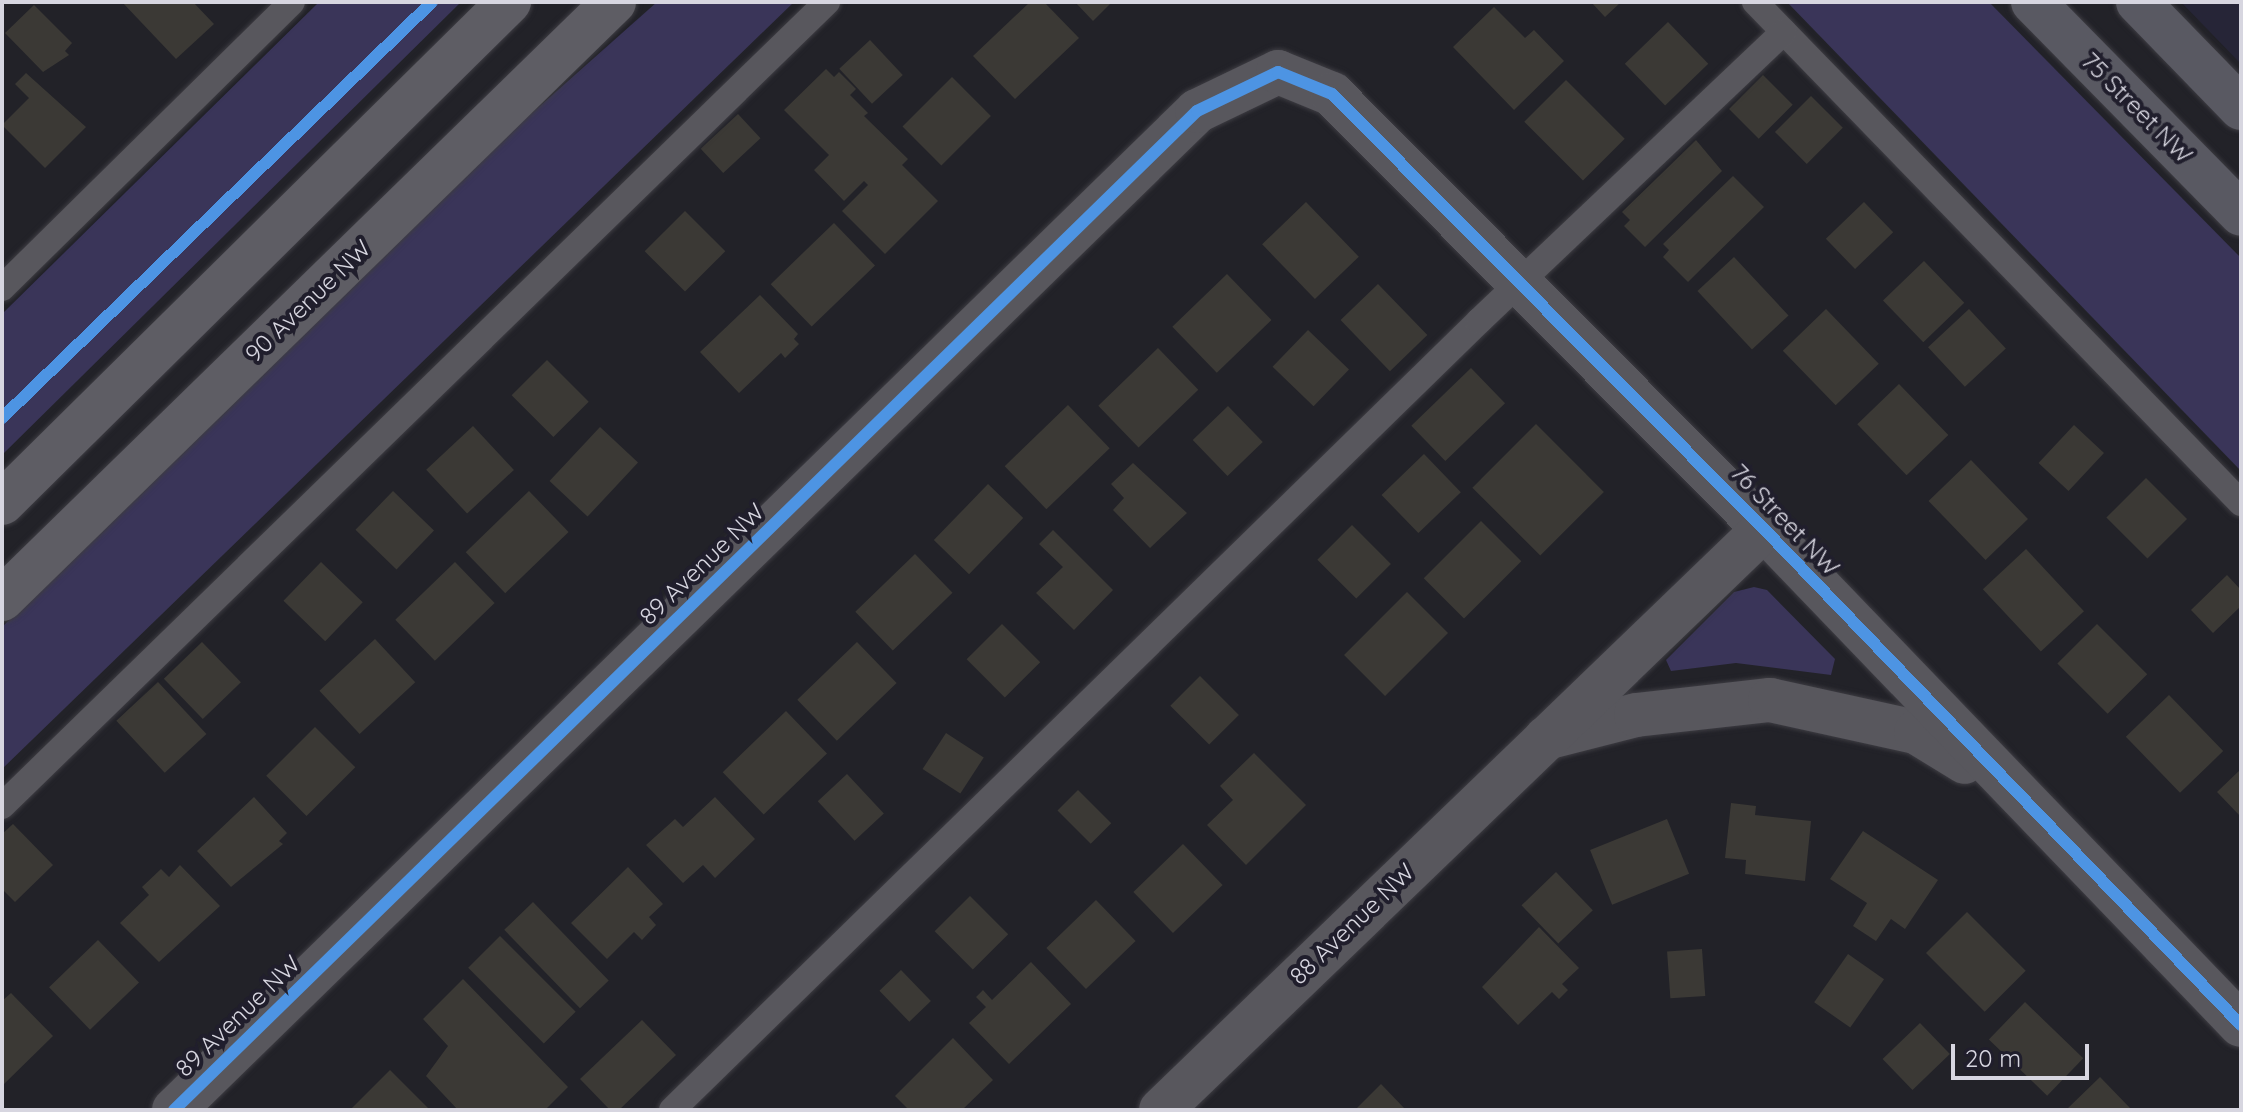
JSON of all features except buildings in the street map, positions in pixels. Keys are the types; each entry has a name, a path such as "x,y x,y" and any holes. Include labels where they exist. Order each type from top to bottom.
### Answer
{"main road":[{"path":"2,503 509,2"},
{"name":"90 Avenue NW","path":"2,599 614,2"},
{"name":"75 Street NW","path":"2033,2 2241,214"},
{"path":"2138,2 2241,108"}],"street":[{"name":"76 Street NW","path":"1278,72 1332,94 1764,529 2010,789 2241,1025"},
{"name":"89 Avenue NW","path":"174,1110 1197,111 1278,72"},
{"name":"88 Avenue NW","path":"1161,1110 1543,738 1764,529"},
{"name":"76 Street NW","path":"1543,738 1636,715 1710,704 1770,700 1829,710 1916,732 2010,789"}],"lane":[{"path":"2,288 292,2"},
{"path":"2,806 827,2"},
{"path":"1755,2 2241,503"},
{"path":"672,1110 1519,281 1784,32"}],"shaded area":[{"path":"319,2 461,2 2,455 2,314"},
{"path":"657,2 794,2 2,769 2,627 496,145"},
{"path":"1787,2 1989,2 2241,258 2241,471"},
{"path":"2181,2 2241,2 2241,64"},
{"path":"1754,587 1767,590 1835,659 1831,675 1736,663 1671,671 1666,660 1734,592"}],"cycle path":[{"path":"2,418 432,2"},
{"path":"174,1110 1197,111 1278,72 1332,94 1764,529 2241,1025"}]}
